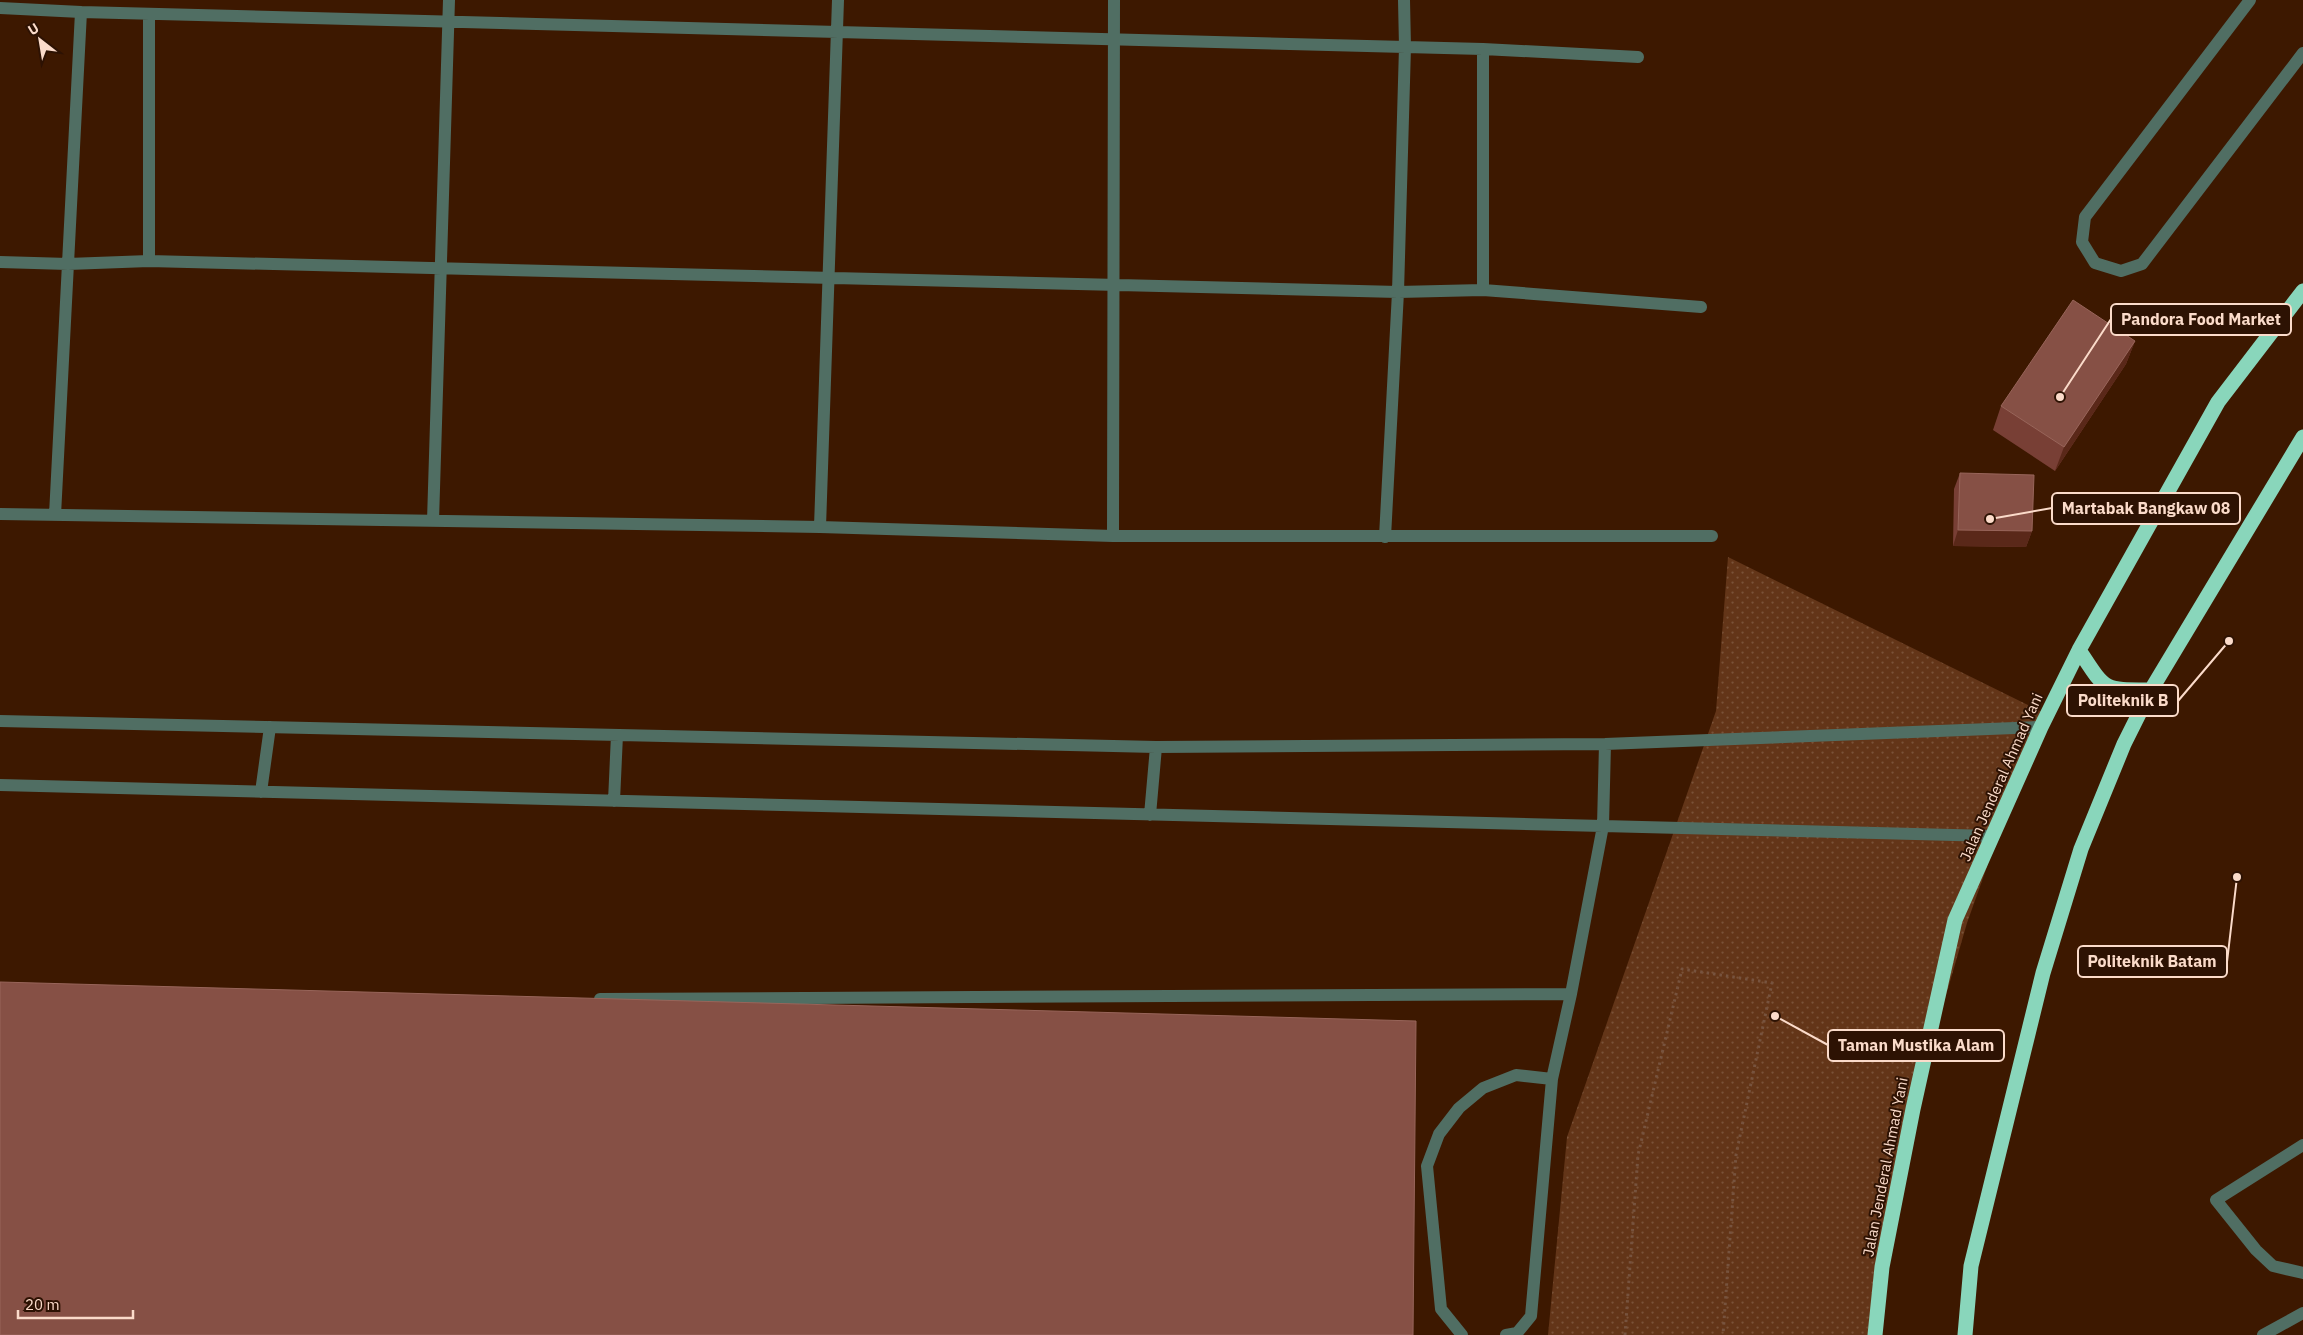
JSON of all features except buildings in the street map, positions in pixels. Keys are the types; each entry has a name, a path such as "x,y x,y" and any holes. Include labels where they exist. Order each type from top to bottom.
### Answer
{"highway":[{"name":"Jalan Jenderal Ahmad Yani","path":"1875,1335 1882,1268 1913,1109 1955,920 2041,728 2079,650 2218,402 2303,291"},
{"path":"1964,1335 1971,1266 2043,973 2081,849 2124,744 2151,690 2301,441"},
{"path":"2079,650 2101,683 2114,690 2151,690"}],"street":[{"path":"433,521 449,0"},
{"path":"820,527 838,0"},
{"path":"1112,536 1114,0"},
{"path":"1385,536 1398,292 1405,47 1404,0"},
{"path":"2250,0 2085,217 2082,242 2096,263 2120,271 2142,264 2303,53"},
{"path":"0,8 54,5 80,12 1483,49 1638,56"},
{"path":"55,515 80,12"},
{"path":"149,14 149,261"},
{"path":"1483,49 1483,290"},
{"path":"0,262 68,264 149,261 1398,292 1483,290 1701,307"},
{"path":"0,514 820,527 1112,536 1712,536"},
{"path":"0,721 1156,747 1605,744 2041,728"},
{"path":"261,792 270,727"},
{"path":"614,801 617,735"},
{"path":"1506,1335 1518,1333 1531,1316 1552,1079 1603,826 1605,744"},
{"path":"1150,815 1156,747"},
{"path":"0,785 1993,836"},
{"path":"586,999 1570,994"},
{"path":"1462,1335 1441,1309 1427,1166 1439,1134 1459,1108 1483,1088 1516,1075 1552,1079"},
{"path":"2303,1145 2216,1200 2256,1250 2273,1266 2303,1273"},
{"path":"2263,1335 2303,1314"}],"path":[{"path":"1625,1335 1638,1155 1682,969 1772,983 1736,1156 1723,1335"}],"shaded area":[{"path":"1728,557 2042,712 1967,923 1913,1109 1875,1335 1548,1335 1567,1137 1716,711"}],"place":[{"name":"Pandora Food Market","path":"2060,397"},
{"name":"Martabak Bangkaw 08","path":"1990,519"},
{"name":"Politeknik B","path":"2229,641"},
{"name":"Politeknik Batam","path":"2237,877"},
{"name":"Taman Mustika Alam","path":"1775,1016"}]}
